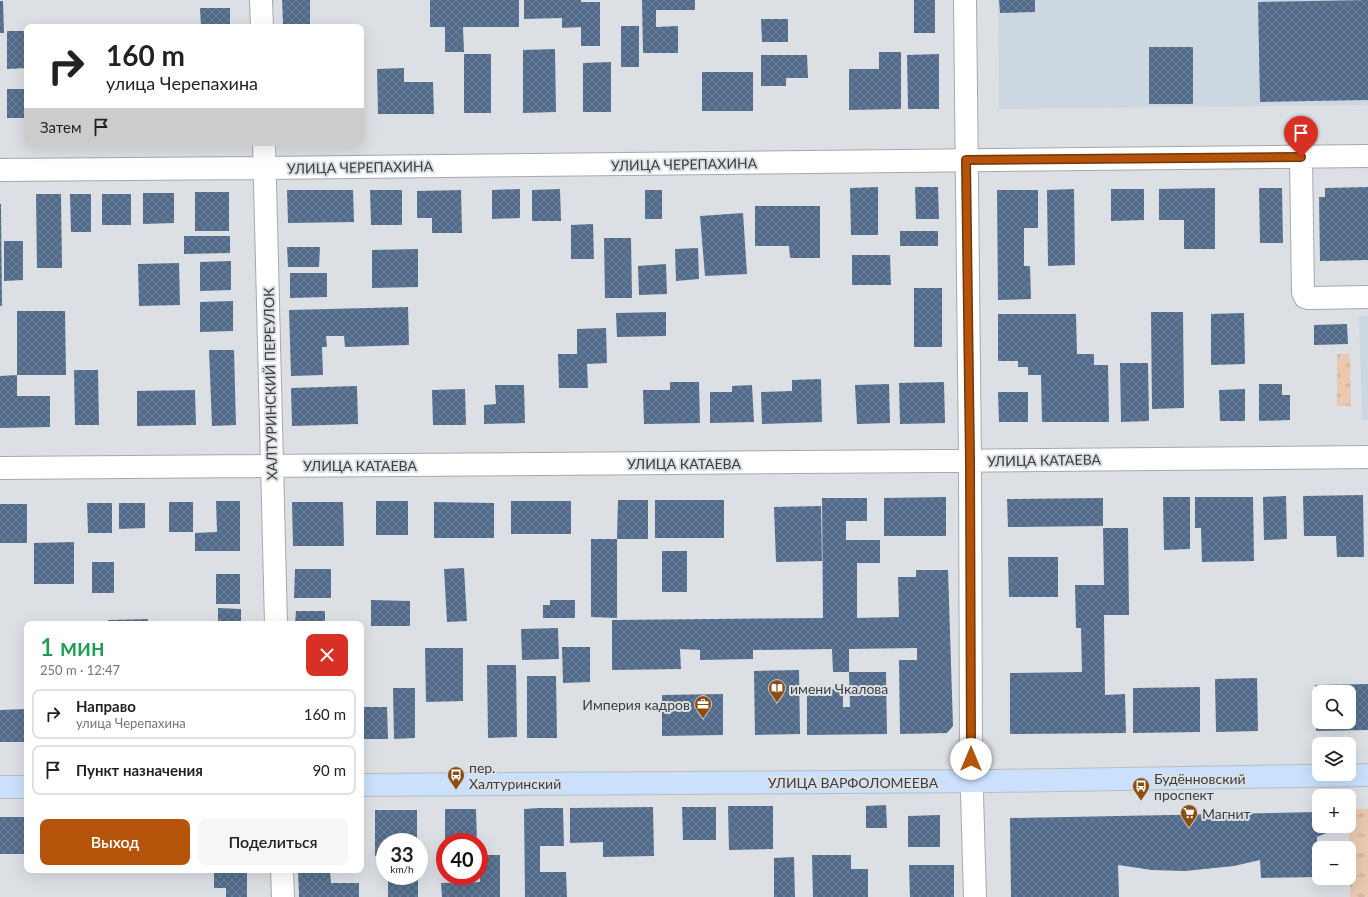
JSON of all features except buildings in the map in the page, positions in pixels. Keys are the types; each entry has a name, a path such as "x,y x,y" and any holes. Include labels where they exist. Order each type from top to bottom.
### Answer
{"main road":[{"name":"УЛИЦА ВАРФОЛОМЕЕВА","path":"364,785 971,781 1368,775"},
{"path":"0,787 24,787"}],"street":[{"path":"261,0 262,24"},
{"path":"965,0 970,461 971,781 975,897"},
{"name":"ХАЛТУРИНСКИЙ ПЕРЕУЛОК","path":"264,146 276,621"},
{"name":"УЛИЦА ЧЕРЕПАХИНА","path":"0,170 1368,156"},
{"path":"1301,157 1303,292 1305,296 1309,298 1368,297"},
{"name":"УЛИЦА КАТАЕВА","path":"0,468 1368,457"},
{"path":"282,873 283,897"}],"shaded area":[{"path":"998,0 1368,0 1368,105 999,109"},
{"path":"1359,316 1368,316 1368,420 1362,420"}],"green space":[{"path":"1337,354 1350,354 1351,406 1337,406"},
{"path":"1356,809 1368,809 1368,897 1350,897 1350,885 1356,885 1356,841 1349,841 1349,833 1356,833"}],"place":[{"name":"имени Чкалова","path":"777,703"},
{"name":"Империя кадров","path":"703,719"},
{"name":"пер. Халтуринский","path":"456,790"},
{"name":"Будённовский проспект","path":"1141,801"},
{"name":"Магнит","path":"1189,828"}],"route":[{"path":"971,759 970,461 966,160 1301,157"}]}
